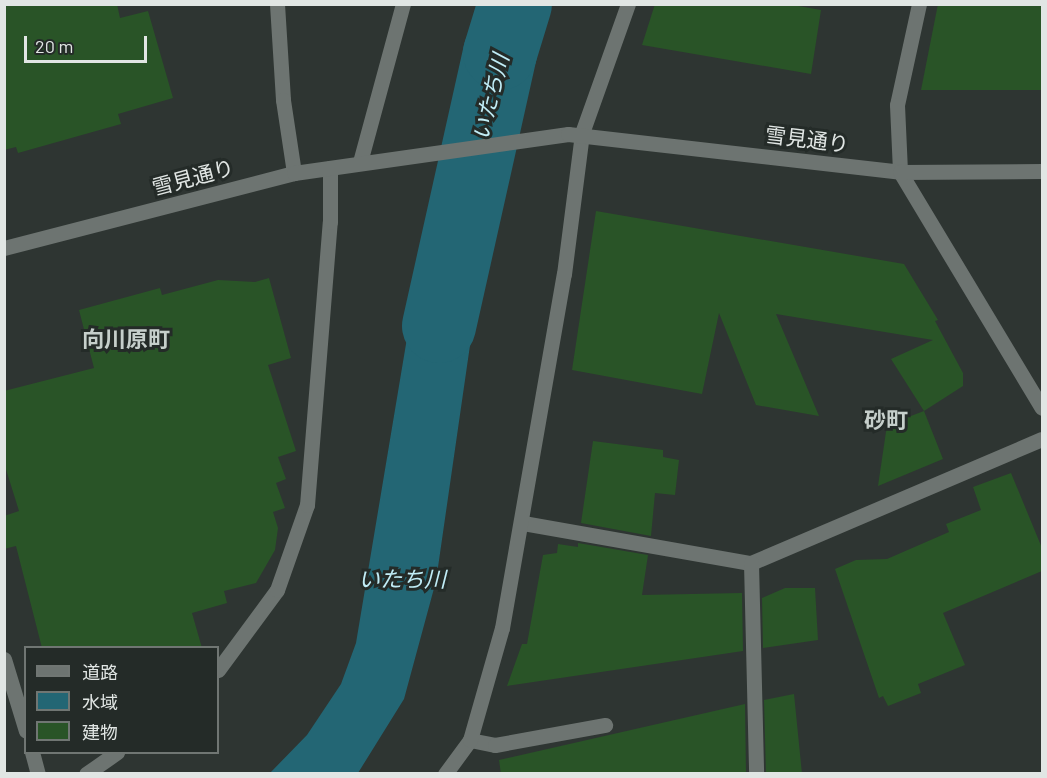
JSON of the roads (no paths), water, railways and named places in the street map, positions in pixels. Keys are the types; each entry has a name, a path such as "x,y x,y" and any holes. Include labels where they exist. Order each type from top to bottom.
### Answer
{"street":[{"path":"277,4 283,100 294,173"},
{"path":"360,162 403,4"},
{"path":"445,774 470,740 502,628 523,523 564,273 575,134 628,4"},
{"path":"919,4 897,105 900,172 1042,408"},
{"name":"雪見通り","path":"4,248 294,173 360,162 575,134 900,172 1042,171"},
{"path":"219,669 277,590 307,505 330,222 330,168"},
{"path":"523,523 751,563 1042,439"},
{"path":"751,563 756,774"},
{"path":"4,659 24,724"},
{"path":"470,740 495,745 605,725"},
{"path":"32,754 38,774"},
{"path":"86,774 116,754"}],"water":[{"name":"いたち川","path":"482,5 548,5 537,47 469,56"},
{"name":"いたち川","path":"494,224 480,276 436,581 404,699 358,773 270,773 307,735 341,684 356,643 407,338 414,274 425,232"}],"waterway":[{"name":"いたち川","path":"439,326 500,53 515,4"}],"district":[{"name":"向川原町","path":"126,339"},
{"name":"砂町","path":"886,420"}]}
